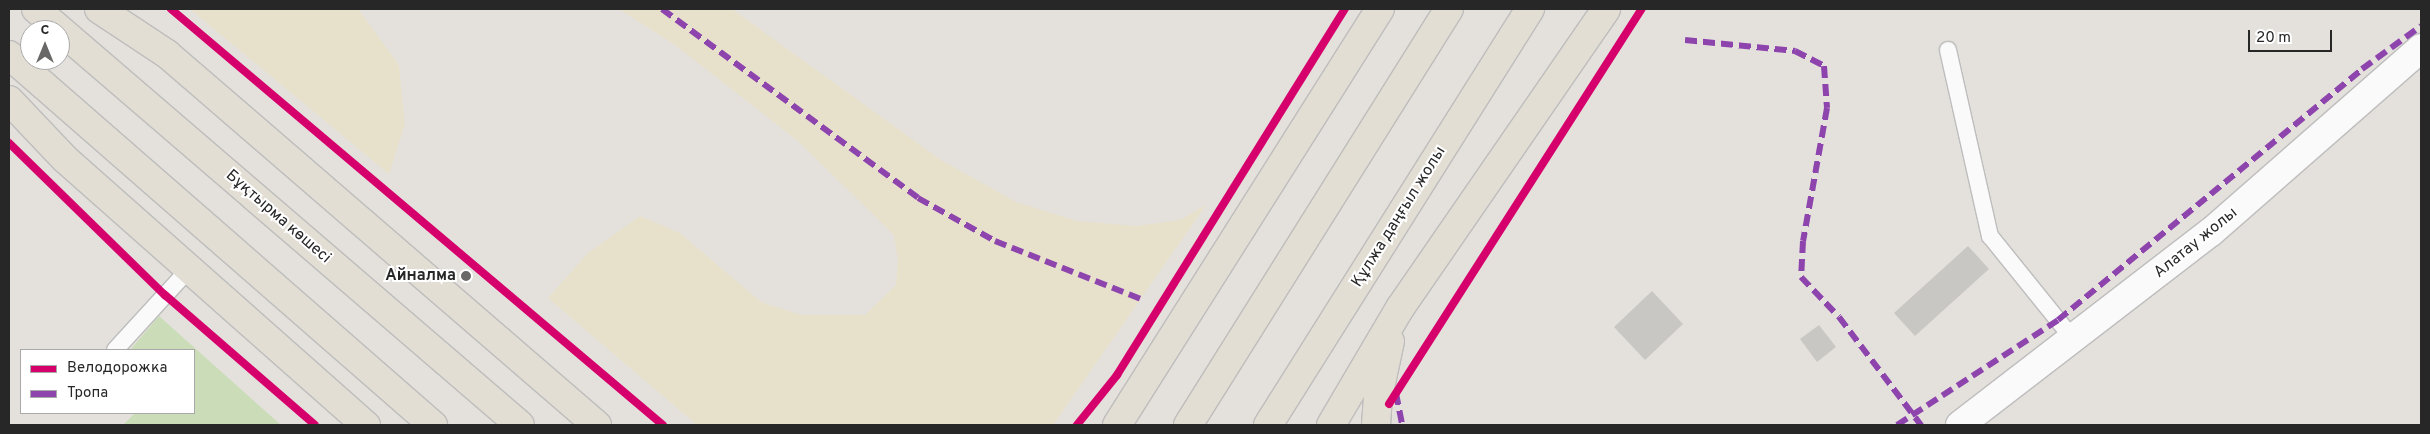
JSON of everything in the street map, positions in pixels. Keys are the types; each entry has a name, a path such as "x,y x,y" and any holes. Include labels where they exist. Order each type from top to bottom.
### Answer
{"main road":[{"name":"Бұқтырма көшесі","path":"36,9 520,425"},
{"path":"99,9 167,54 597,425"},
{"path":"1117,425 1380,9"},
{"path":"1188,425 1449,9"},
{"name":"Құлжа даңғыл жолы","path":"1268,425 1530,9"},
{"path":"1331,425 1400,308 1606,9"},
{"name":"Алатау жолы","path":"1960,425 2211,232 2421,48"},
{"path":"9,55 433,425"},
{"path":"9,100 65,159 366,425"},
{"path":"1376,425 1384,361 1400,308"}],"lane":[{"path":"1948,50 1990,236 2073,340"},
{"path":"116,349 189,269"}],"green space":[{"path":"159,316 281,425 123,425 134,414 195,414 195,349 131,349"}],"sand":[{"path":"190,9 358,9 399,65 405,124 389,174"},
{"path":"619,9 732,9 941,160 1016,202 1077,221 1136,226 1180,220 1206,205 1053,425 697,425 548,298 588,253 640,216 680,233 761,302 801,315 865,315 896,285 898,261 894,235 799,142 675,45"}],"building":[{"path":"1968,246 1989,269 1915,336 1894,313"},
{"path":"1652,291 1683,324 1645,360 1614,327"},
{"path":"1819,325 1836,347 1817,362 1800,339"}],"marked path":[{"path":"662,9 918,198 995,241 1141,299"},
{"path":"1897,425 2058,320 2362,69 2421,26"},
{"path":"1685,40 1795,51 1824,66 1827,108 1803,241 1801,277 1839,317 1921,425"},
{"path":"1396,393 1402,425"}],"cycle path":[{"path":"171,9 663,425"},
{"path":"1077,425 1117,375 1345,9"},
{"path":"1389,404 1642,9"},
{"path":"9,143 165,295 315,425"}],"place":[{"name":"Айналма","path":"466,276"}]}
